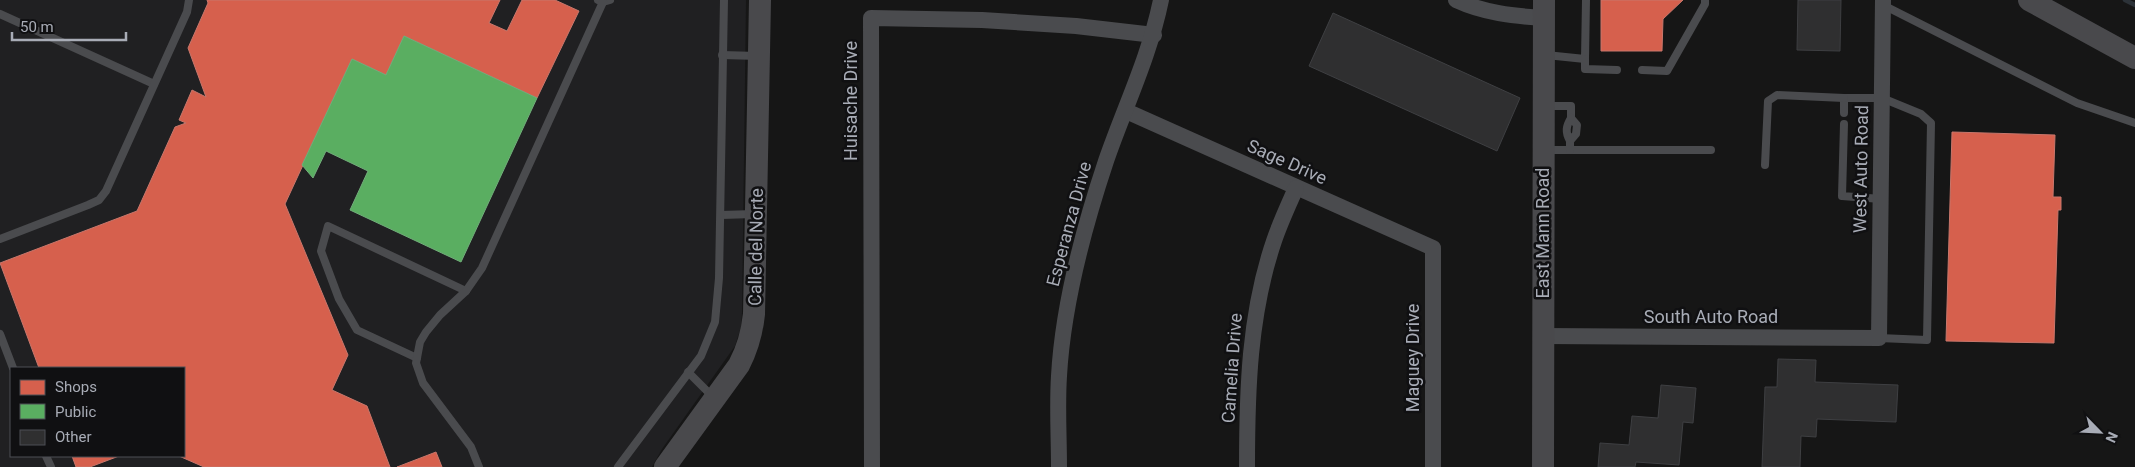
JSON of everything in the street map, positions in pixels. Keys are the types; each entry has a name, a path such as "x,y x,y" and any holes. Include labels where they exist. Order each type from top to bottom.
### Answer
{"street":[{"name":"Calle del Norte","path":"665,467 739,365 752,334 760,0"},
{"name":"Esperanza Drive","path":"1059,467 1059,376 1068,309 1084,234 1107,160 1154,36 1161,0"},
{"path":"1456,0 1472,7 1508,15 1544,9"},
{"path":"2029,0 2135,58"},
{"name":"West Auto Road","path":"1879,338 1883,2"},
{"name":"East Mann Road","path":"1543,467 1544,9"},
{"name":"Huisache Drive","path":"872,467 871,18 982,20 1076,26 1154,36"},
{"name":"Sage Drive","path":"1126,111 1433,248"},
{"name":"Camelia Drive","path":"1247,467 1249,366 1256,307 1274,241 1296,188"},
{"name":"Maguey Drive","path":"1433,248 1433,467"},
{"name":"South Auto Road","path":"1543,336 1879,338"}],"lane":[{"path":"0,239 99,200 106,191 187,12 189,0"},
{"path":"618,467 701,356 715,322 719,278 721,214 724,0"},
{"path":"1586,0 1585,69 1617,70"},
{"path":"1642,70 1667,71 1705,4 1705,0"},
{"path":"479,467 471,446 423,383 417,370 420,342 426,332 466,291 482,268 604,1"},
{"path":"1883,2 2077,103 2135,123"},
{"path":"0,14 154,84"},
{"path":"1544,55 1585,58"},
{"path":"722,56 759,56"},
{"path":"1766,166 1768,101 1777,95 1882,98 1921,114 1931,124 1927,340 1879,338"},
{"path":"1844,98 1844,113"},
{"path":"1544,106 1571,106 1571,118 1576,124 1576,134 1570,140 1570,150"},
{"path":"1844,124 1842,196 1880,199"},
{"path":"1544,150 1711,150"},
{"path":"721,214 756,214"},
{"path":"417,358 357,330 339,299 322,251 328,226 466,291"},
{"path":"0,334 13,367"},
{"path":"688,372 715,398"}],"shaded area":[{"path":"0,0 746,0 741,327 735,346 662,449 652,467 0,467"}],"building: Shops":[{"path":"207,0 500,0 489,23 507,31 522,0 555,0 579,11 537,98 404,36 386,75 352,59 285,204 348,355 332,390 367,406 390,467 204,467 181,457 185,457 185,367 39,367 0,263 137,211 175,127 186,123 179,120 192,90 206,97 188,48 208,3"},
{"path":"1601,0 1683,0 1663,19 1662,51 1601,51"},
{"path":"1952,132 2055,135 2053,197 2061,197 2061,210 2058,210 2054,343 1946,341"},
{"path":"436,452 442,467 397,467"},
{"path":"72,457 116,457 90,467 76,467"}],"building: Public":[{"path":"404,36 537,98 461,262 350,210 368,171 326,151 313,178 302,165 352,59 386,75"}],"building: Other":[{"path":"1798,0 1841,0 1840,51 1797,50"},
{"path":"1333,13 1520,98 1497,151 1309,66"},
{"path":"1778,359 1816,360 1815,382 1898,385 1896,422 1817,419 1816,437 1801,436 1800,467 1762,467 1765,387 1777,387"},
{"path":"1661,385 1696,388 1693,423 1683,422 1679,465 1636,462 1635,467 1598,467 1600,443 1629,445 1632,416 1658,418"}],"waterway":[{"path":"2125,0 2135,5"}]}
